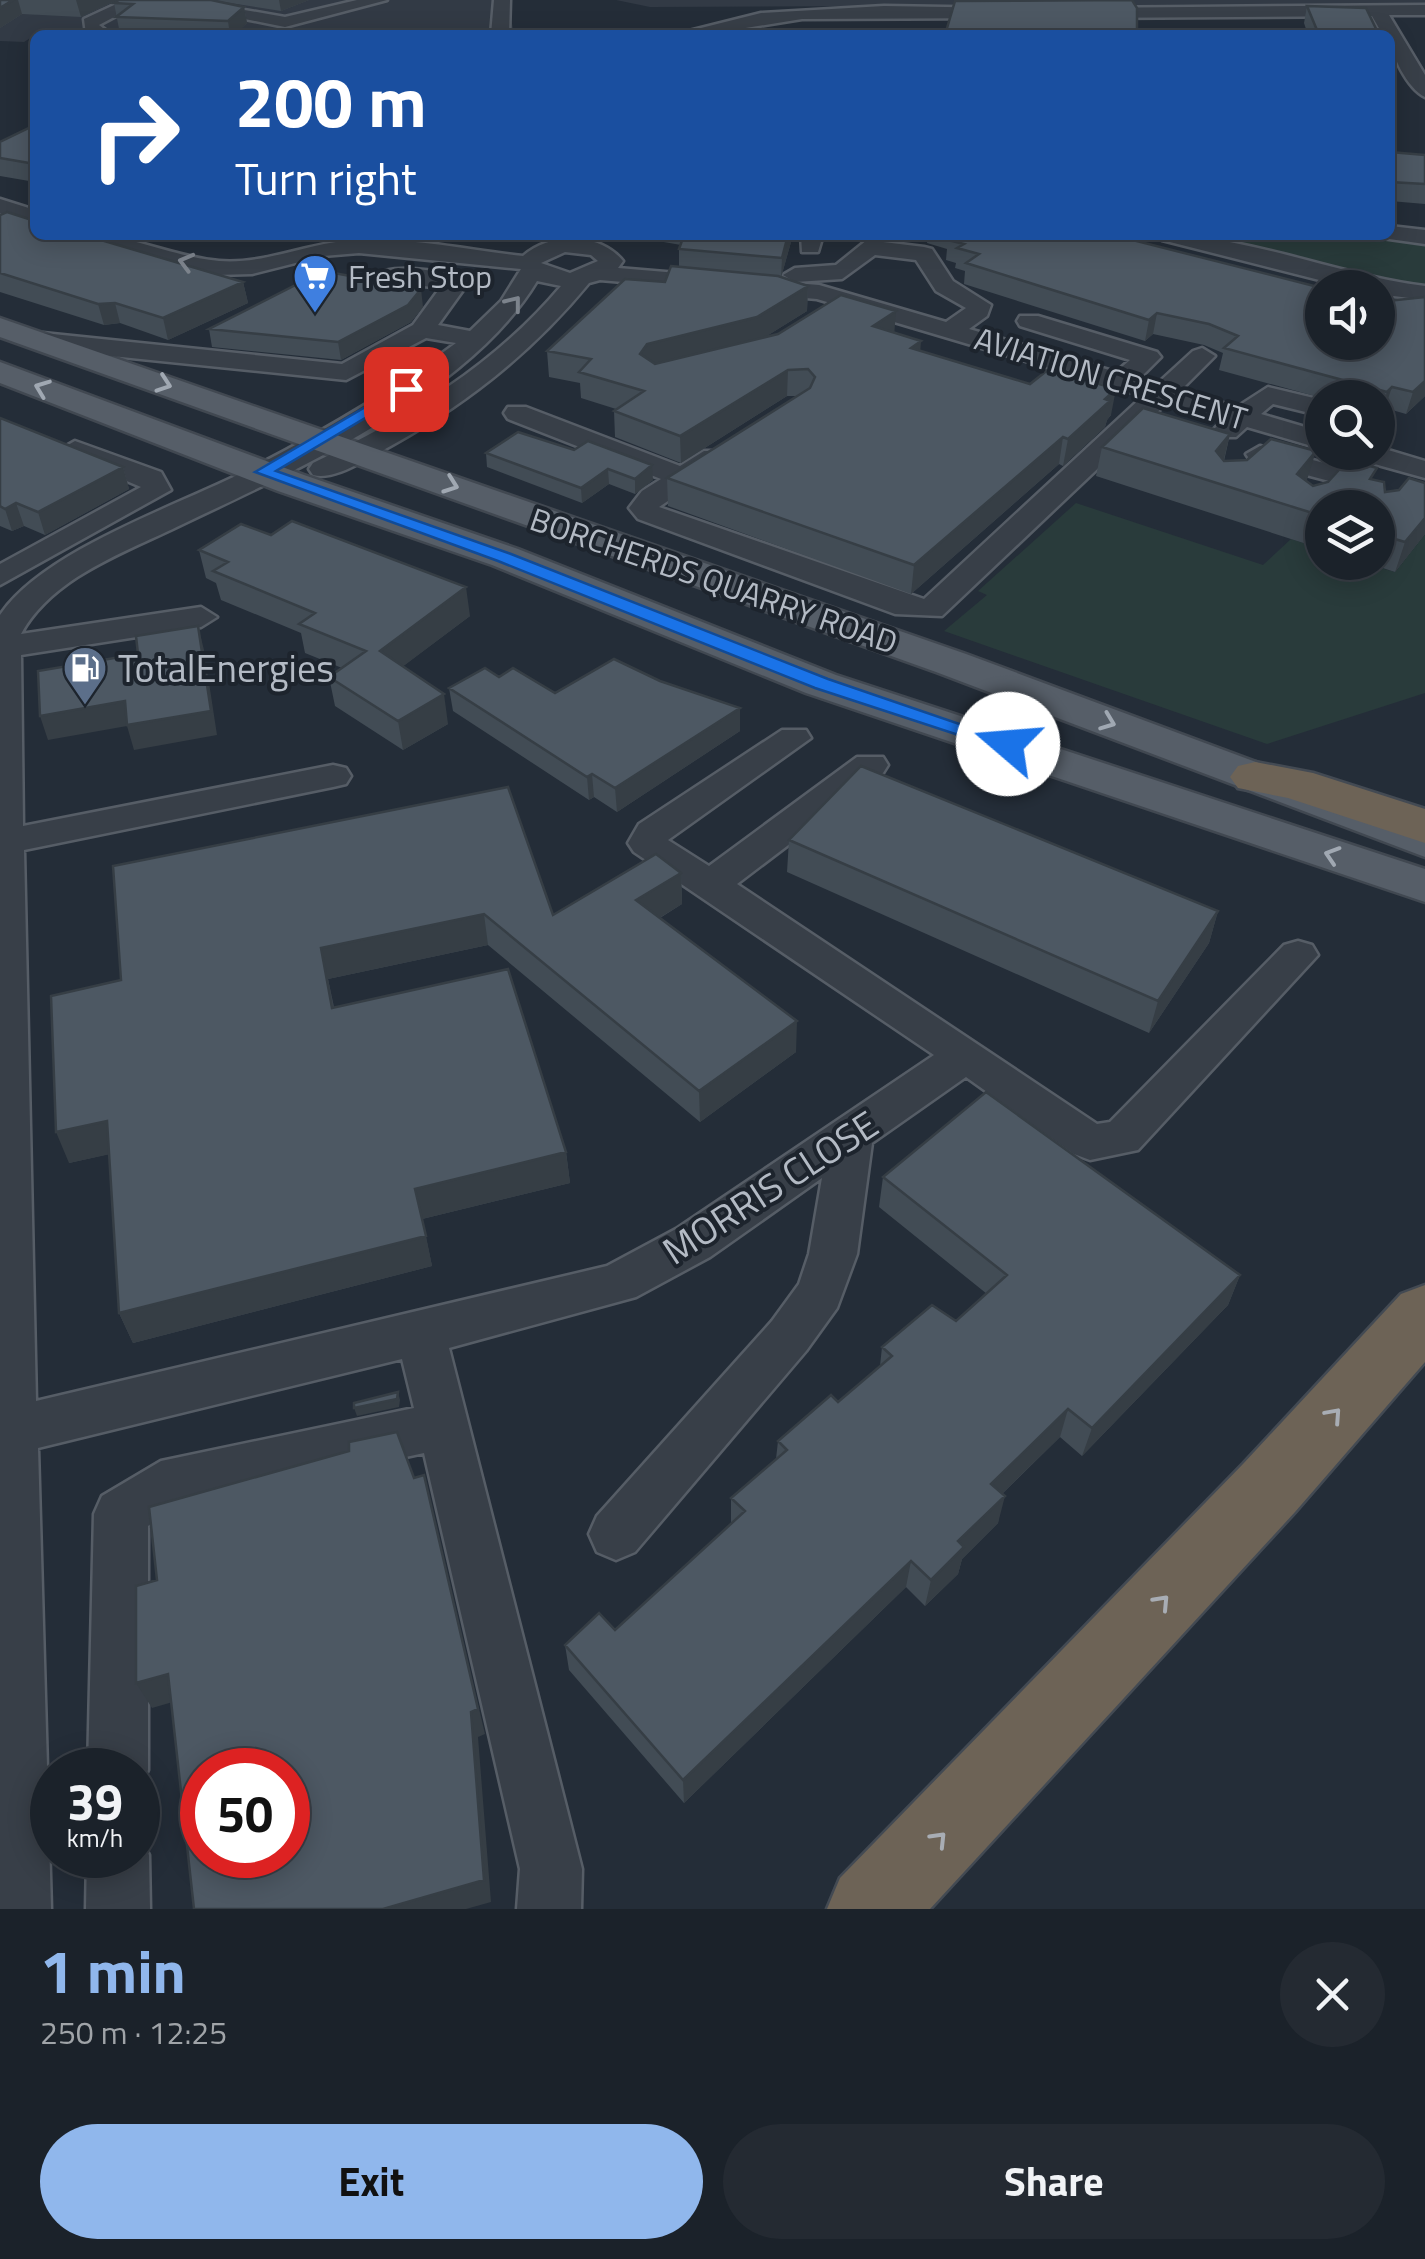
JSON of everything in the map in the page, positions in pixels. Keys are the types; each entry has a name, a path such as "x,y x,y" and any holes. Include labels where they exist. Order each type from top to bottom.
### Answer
{"highway":[{"path":"1255,777 1296,784 1425,826"},
{"path":"871,1909 1269,1488 1425,1314"}],"main road":[{"name":"BORCHERDS QUARRY ROAD","path":"0,327 952,663 1425,842"},
{"name":"BORCHERDS QUARRY ROAD","path":"0,372 277,478 504,558 821,684 1425,886"}],"street":[{"path":"92,30 90,24 138,0"},
{"path":"158,0 285,22 379,0"},
{"path":"500,30 502,0"},
{"path":"1378,10 1390,30"},
{"path":"1227,24 1378,10 1425,10"},
{"path":"1064,12 1130,12 1288,28"},
{"path":"1130,12 1142,30"},
{"path":"849,30 910,26 914,24 912,13"},
{"path":"935,30 940,13"},
{"path":"709,30 780,17 1027,13"},
{"path":"1395,39 1425,91"},
{"path":"0,206 30,215"},
{"path":"1395,212 1425,214"},
{"path":"1395,234 1425,236"},
{"path":"123,240 216,268 359,246 540,254 577,245 601,259"},
{"path":"276,261 307,240"},
{"path":"368,240 540,254"},
{"path":"1190,240 1424,296"},
{"path":"189,242 214,248 230,244"},
{"path":"540,254 548,277 601,259 817,276 842,272 868,244 924,254 944,286 978,306 970,343"},
{"name":"AVIATION CRESCENT","path":"868,244 862,276 866,290 900,314"},
{"path":"6,629 82,565 341,446 478,340 516,304 540,254"},
{"path":"341,446 385,441 514,352 540,330 601,259"},
{"name":"AVIATION CRESCENT","path":"601,259 848,300 900,314 970,343 1121,381 1305,435"},
{"path":"42,341 346,372 422,330 452,292 452,284 332,276 276,261"},
{"path":"1260,284 1284,264"},
{"path":"815,323 848,300"},
{"path":"970,343 1000,311"},
{"path":"1029,321 1148,358 1121,381"},
{"path":"422,330 478,340"},
{"path":"168,353 220,332"},
{"path":"247,336 387,351"},
{"path":"736,444 646,503 648,513 906,608 931,609 1202,356"},
{"path":"1209,448 1268,395 1305,404"},
{"path":"517,413 682,477"},
{"path":"18,1909 13,1430 6,1332 3,893 6,629 157,490 151,478 60,443"},
{"path":"1240,468 1258,454 1305,459"},
{"path":"1394,490 1418,468"},
{"path":"1318,490 1336,470"},
{"path":"6,629 201,618"},
{"path":"794,738 648,838 650,848 966,1055 1090,1142 1122,1138 1298,954"},
{"path":"709,886 870,765"},
{"path":"4,842 333,776"},
{"name":"MORRIS CLOSE","path":"13,1430 618,1283 693,1243 966,1055"},
{"path":"616,1534 789,1336 820,1293 833,1254 851,1134"},
{"path":"421,1332 551,1869 549,1909"},
{"path":"118,1748 121,1514 161,1486 442,1426"},
{"path":"118,1878 118,1909"}],"shaded area":[{"path":"0,0 508,0 513,30 30,30 30,38 24,42 0,41"},
{"path":"616,0 1425,0 1425,4 650,7"},
{"path":"1212,240 1425,242 1425,287 1395,284 1395,270 1333,270"},
{"path":"1076,503 1263,565 1291,539 1305,544 1305,580 1395,580 1395,572 1425,534 1425,693 1267,744 944,631 987,595 978,591"}],"building":[{"path":"211,0 244,7 228,21 116,17 133,4 114,3"},
{"path":"1132,0 1137,8 1137,30 946,30 955,1"},
{"path":"1307,6 1366,8 1377,30 1317,30"},
{"path":"30,127 30,163 0,158 0,142"},
{"path":"1395,152 1425,155 1425,184 1395,182"},
{"path":"7,212 30,219 30,240 101,240 243,282 163,318 115,303 98,304 0,273 0,215"},
{"path":"682,240 787,240 782,258 679,249"},
{"path":"948,240 1133,240 1305,284 1305,360 1395,360 1395,300 1425,297 1425,381 1413,392 1395,388 1395,380 1343,380 1224,348 1238,336 1209,324 1157,313 1149,320 966,263 979,254 957,248 964,244"},
{"path":"671,266 778,276 808,286 757,317 647,344 640,354 655,364 778,334 841,295 896,311 873,326 921,341 911,348 1030,384 1049,369 1116,389 1105,399 1110,401 1068,439 1063,437 914,565 667,478 810,388 815,377 808,369 788,370 680,436 614,411 644,391 579,372 591,359 547,351 625,279 665,282"},
{"path":"323,271 421,289 408,305 338,342 209,329"},
{"path":"1143,408 1230,434 1216,451 1224,461 1247,460 1271,439 1305,448 1305,464 1297,474 1313,486 1328,482 1339,470 1376,470 1370,479 1384,482 1385,490 1305,490 1305,511 1102,447"},
{"path":"0,418 123,467 38,512 16,503 5,509 0,506"},
{"path":"518,432 574,450 588,441 652,465 635,479 608,469 581,488 486,453"},
{"path":"1409,478 1425,483 1425,518 1405,542 1395,539 1395,491"},
{"path":"292,521 466,587 380,651 444,694 398,721 329,677 366,651 299,624 315,613 213,571 228,562 199,550 241,524 271,535"},
{"path":"198,626 211,711 127,725 125,701 40,716 38,671 138,654 136,636"},
{"path":"614,659 660,681 740,708 615,788 592,774 587,777 449,688 485,668 499,677 513,668 555,693"},
{"path":"861,766 1218,911 1158,1001 789,840"},
{"path":"508,787 553,915 656,854 681,873 636,900 797,1021 699,1091 484,914 321,948 332,1008 508,969 566,1152 415,1189 426,1236 119,1313 107,1121 56,1132 51,996 121,980 113,866"},
{"path":"986,1092 1240,1275 1092,1428 1068,1409 991,1484 1005,1496 958,1541 964,1547 931,1580 911,1561 683,1780 565,1645 599,1613 615,1630 745,1511 731,1498 787,1450 778,1441 831,1395 838,1402 892,1356 882,1347 932,1305 956,1321 1007,1275 883,1177"},
{"path":"398,1392 397,1399 354,1408 354,1403"},
{"path":"397,1432 414,1478 424,1475 478,1709 471,1712 484,1880 383,1909 194,1909 191,1878 310,1878 310,1748 180,1748 180,1782 168,1674 136,1683 136,1586 157,1580 149,1507 349,1451 349,1442"}],"place":[{"name":"Fresh Stop","path":"315,314"},
{"name":"TotalEnergies","path":"85,706"}],"route":[{"path":"406,389 264,472 504,558 821,684 1008,744"}]}
